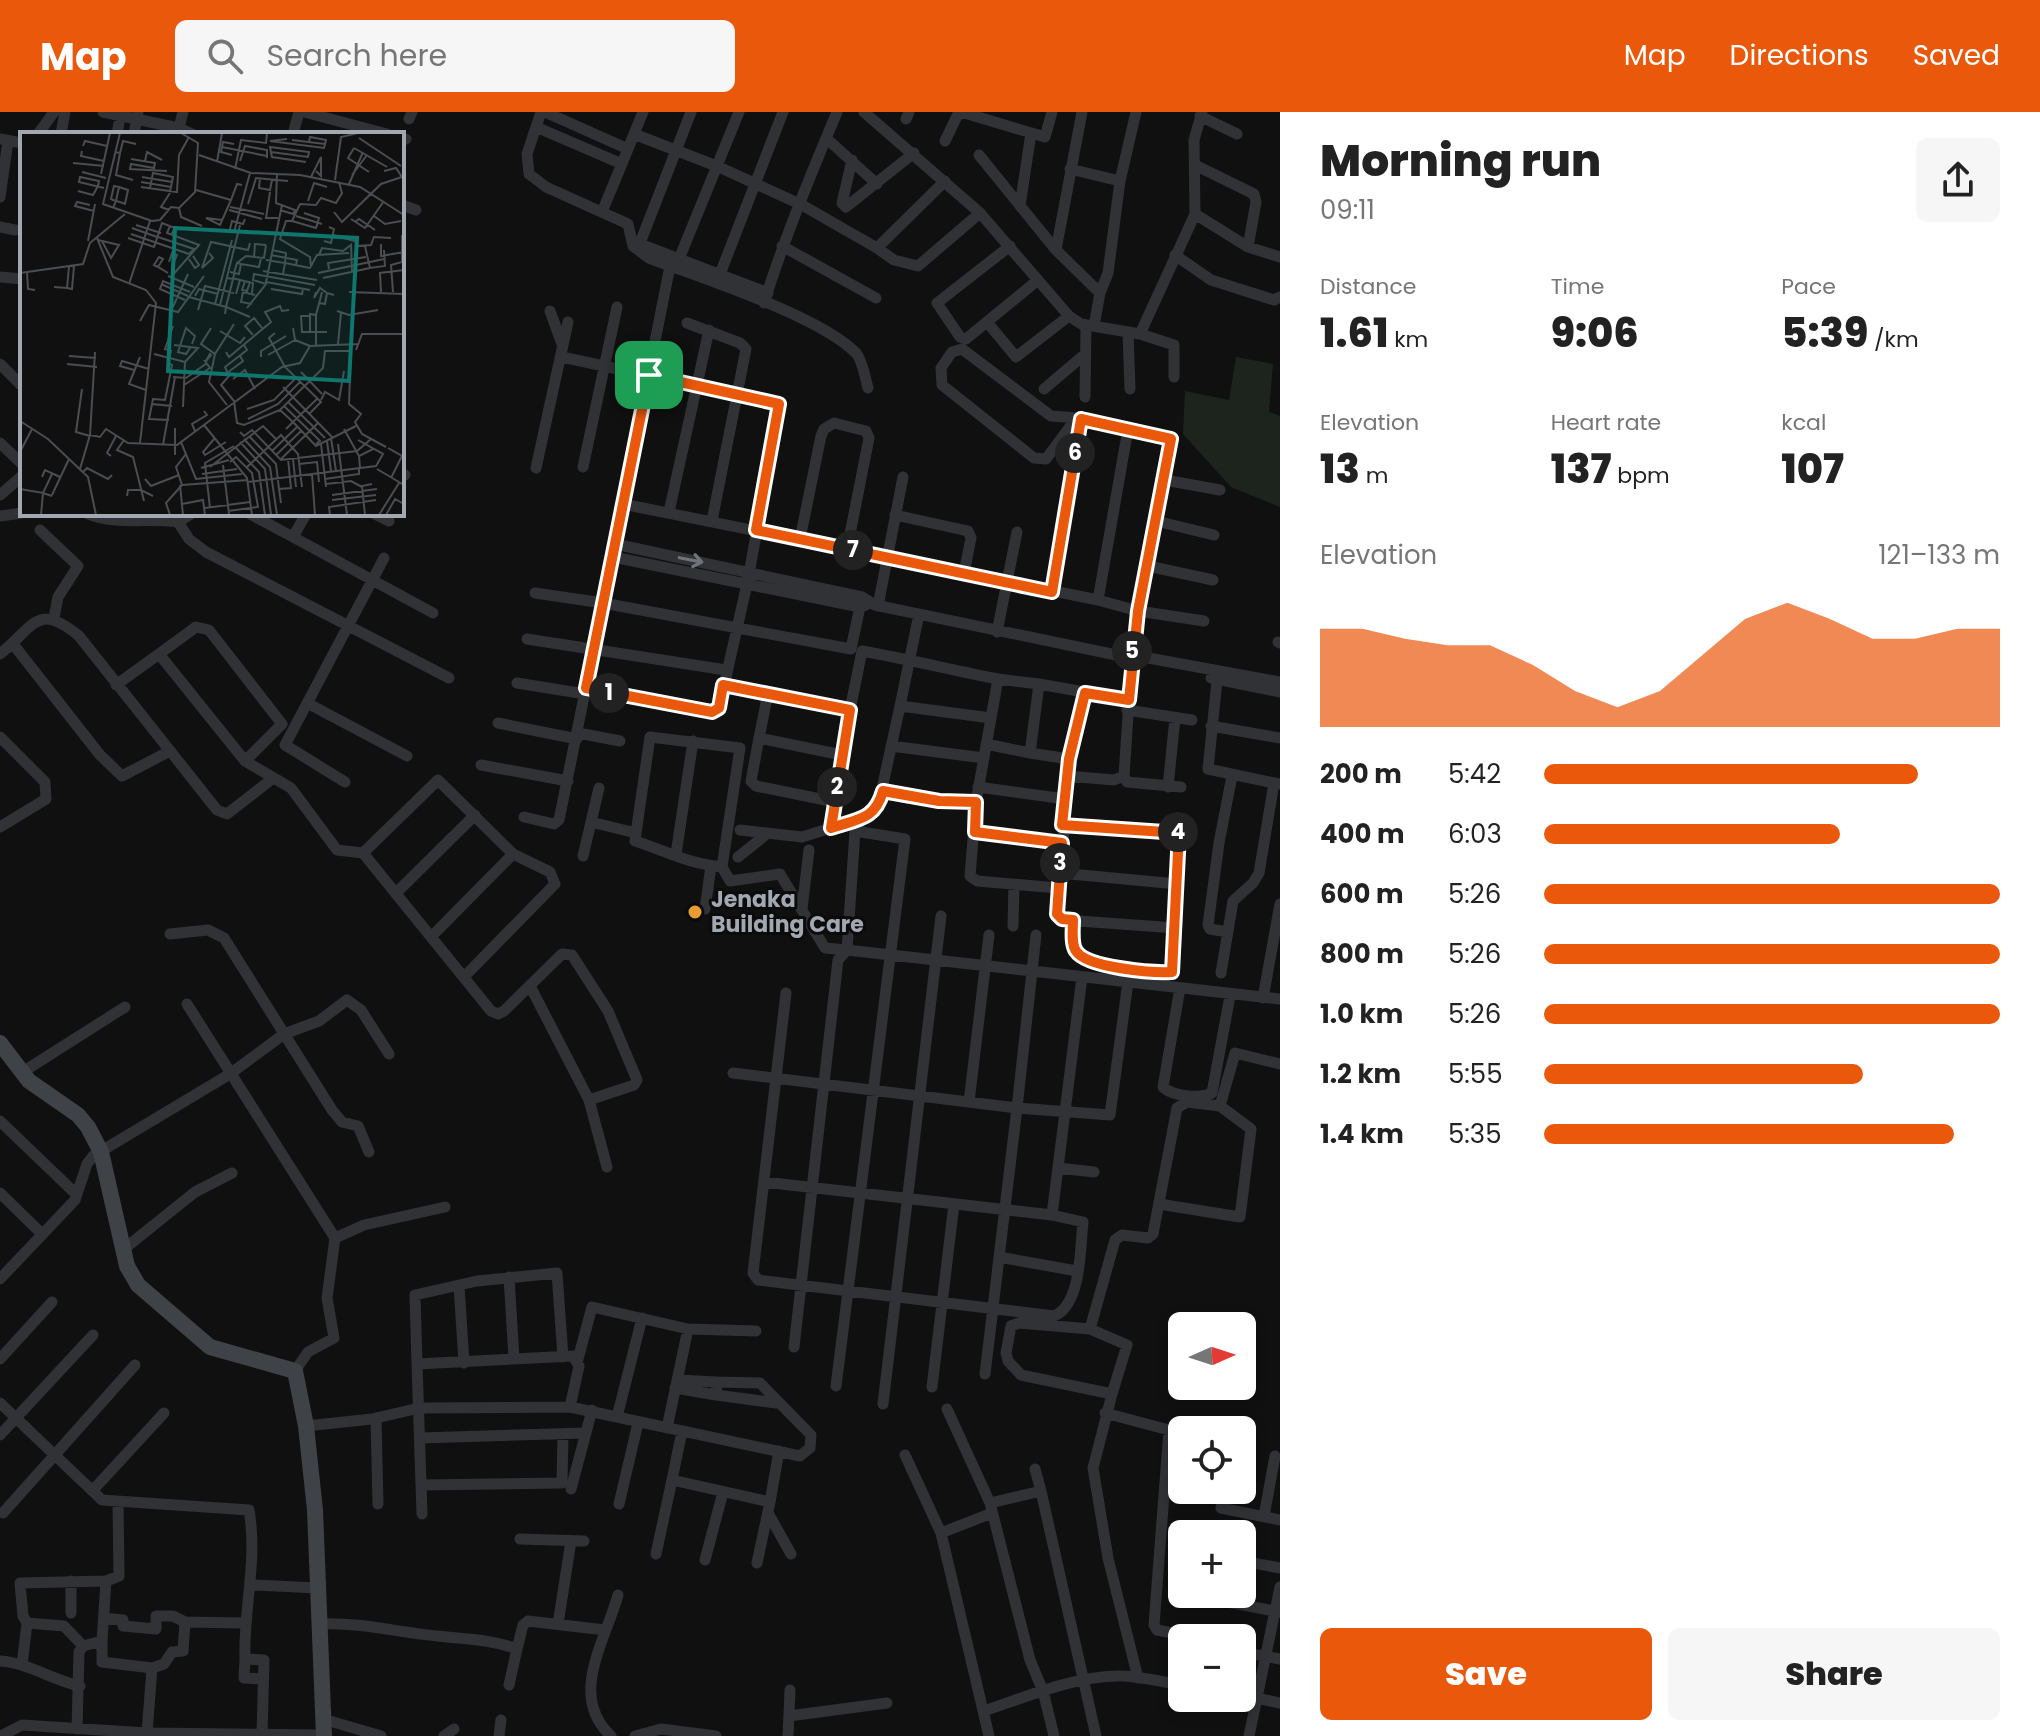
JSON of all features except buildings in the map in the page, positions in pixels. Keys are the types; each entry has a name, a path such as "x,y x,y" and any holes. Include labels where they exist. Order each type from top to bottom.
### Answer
{"street":[{"path":"39,132 54,112"},
{"path":"61,132 65,112"},
{"path":"103,112 137,115 188,132"},
{"path":"179,128 183,112"},
{"path":"294,132 301,112 379,132"},
{"path":"628,149 543,112 527,154 529,174 546,187 628,224 638,251 720,274 832,335 858,355 868,388"},
{"path":"602,212 643,112"},
{"path":"636,242 678,153 691,112"},
{"path":"524,817 557,823 675,262 719,167 739,112"},
{"path":"720,274 783,112"},
{"path":"766,298 782,246 802,205 837,112"},
{"path":"864,112 980,213 1069,316 1090,326 1134,333 1174,345 1174,377"},
{"path":"945,141 960,112 1045,137 1052,112"},
{"path":"1056,250 1082,112"},
{"path":"1085,397 1084,355 1108,273 1120,181 1136,112"},
{"path":"1130,389 1134,333 1195,214 1197,166 1194,140 1201,114 1237,134"},
{"path":"536,127 622,164"},
{"path":"1020,206 1031,133"},
{"path":"634,134 757,184 802,205 894,260 918,266 980,213"},
{"path":"826,138 877,184"},
{"path":"0,197 4,140"},
{"path":"843,206 850,206 914,153"},
{"path":"979,155 1056,250 1100,293"},
{"path":"830,221 843,206 852,160"},
{"path":"1197,166 1254,194 1256,202 1248,247"},
{"path":"1070,169 1120,181"},
{"path":"877,248 945,181"},
{"path":"404,206 416,210"},
{"path":"1195,214 1248,247 1280,257"},
{"path":"0,227 15,230"},
{"path":"782,246 876,298"},
{"path":"1010,246 937,303 960,337 966,339 1038,280"},
{"path":"1175,255 1211,280 1274,300 1280,297"},
{"path":"675,262 766,298"},
{"path":"0,277 20,279"},
{"path":"583,467 617,307"},
{"path":"550,311 562,352"},
{"path":"987,322 1016,357 1069,316"},
{"path":"536,468 568,322"},
{"path":"687,323 744,346 738,393 712,521"},
{"path":"669,512 709,330"},
{"path":"1078,420 1046,459 1034,458 942,385 941,368 952,352 962,349 1051,416 1078,420 1128,429 1171,439 1128,658 1124,776 1127,782 1135,785 1181,787"},
{"path":"517,683 712,712 719,708 748,578 780,407 776,403 738,393 603,366 562,352"},
{"path":"1044,389 1084,355"},
{"path":"0,364 20,384"},
{"path":"1052,592 1078,420"},
{"path":"800,539 821,436 824,429 834,423 866,431 869,438 847,549"},
{"path":"1098,600 1128,429"},
{"path":"0,443 20,462"},
{"path":"831,828 857,650 868,604 887,557 903,477"},
{"path":"0,495 20,478"},
{"path":"1165,480 1220,490"},
{"path":"623,504 1098,600 1138,611 1204,621"},
{"path":"0,516 20,513"},
{"path":"895,515 968,531 971,538 964,573"},
{"path":"93,516 102,520 149,518 178,522 188,516"},
{"path":"254,516 433,613"},
{"path":"293,537 305,516"},
{"path":"379,516 389,521"},
{"path":"1156,521 1214,535"},
{"path":"178,522 189,539 206,552 449,678"},
{"path":"40,530 78,566 58,597 54,618"},
{"path":"997,632 1017,532"},
{"path":"615,544 748,578 1211,674 1280,692"},
{"path":"613,557 748,578"},
{"path":"345,782 285,745 345,626 384,558"},
{"path":"1148,566 1213,580"},
{"path":"535,593 1039,684 1192,720"},
{"path":"740,830 810,837 871,814 878,807 919,614"},
{"path":"0,654 34,623 54,618 79,636 222,813 227,814 272,779"},
{"path":"116,685 196,627 209,630 282,724 245,761"},
{"path":"527,639 726,670"},
{"path":"13,644 100,755 122,776 127,777 170,751"},
{"path":"159,654 245,761 291,788 337,850 363,853 495,1014 504,1011 563,953 570,954 608,1011 637,1080 634,1085 589,1100"},
{"path":"1211,674 1280,682"},
{"path":"1211,674 1208,769 1277,783 1259,873 1253,883 1235,898 1221,973"},
{"path":"998,679 976,802 972,878 1058,888"},
{"path":"1030,753 1039,684"},
{"path":"723,685 850,710"},
{"path":"768,693 752,784 835,802"},
{"path":"1085,693 1069,759 1057,914 1062,919 1176,928"},
{"path":"307,703 407,756"},
{"path":"900,706 991,718"},
{"path":"1168,787 1175,718"},
{"path":"498,723 620,741"},
{"path":"1211,726 1280,738"},
{"path":"0,737 45,782 48,791 46,799 0,827"},
{"path":"705,909 716,867 740,748 650,737 635,841 676,854 684,863 716,867 730,881 780,874 825,948 1230,996 1280,999"},
{"path":"759,738 842,755"},
{"path":"676,854 693,741"},
{"path":"986,744 1069,759"},
{"path":"891,746 984,758"},
{"path":"481,765 568,781"},
{"path":"1067,776 1114,780 1124,776"},
{"path":"1228,932 1209,927 1232,776"},
{"path":"363,853 435,780 442,781 513,854 550,872 555,884 464,977"},
{"path":"978,787 1065,799"},
{"path":"583,856 599,788"},
{"path":"883,791 939,801 976,802"},
{"path":"396,893 475,815"},
{"path":"591,822 636,833"},
{"path":"1062,825 1179,833 1174,969 1169,973 1086,960 1074,948 1073,920"},
{"path":"794,1347 838,960 847,950 855,831 905,839 887,956 836,1386"},
{"path":"975,832 1062,843"},
{"path":"738,857 768,833"},
{"path":"802,910 809,850"},
{"path":"432,936 513,854"},
{"path":"1060,873 1177,884"},
{"path":"1013,926 1014,884"},
{"path":"1212,895 1235,898"},
{"path":"1263,998 1280,904"},
{"path":"883,1404 941,916"},
{"path":"170,934 208,930 224,938 338,1118 359,1127 369,1152"},
{"path":"969,1102 989,935"},
{"path":"985,1374 1036,935"},
{"path":"1052,1215 1082,977"},
{"path":"733,1073 1106,1117 1112,1112 1128,982"},
{"path":"530,986 589,1100 607,1167"},
{"path":"1180,988 1163,1087 1171,1093 1205,1096 1212,1093 1230,996"},
{"path":"764,1182 1082,1219 1077,1271 1071,1294 1058,1315 761,1281 753,1273 786,993"},
{"path":"2,1271 75,1200 87,1164 101,1152 230,1074 284,1034 319,1021 347,1000 361,1010 389,1054"},
{"path":"187,1004 335,1238 327,1298 334,1338 308,1352 295,1371 306,1426 315,1510 323,1730"},
{"path":"21,1073 125,1007"},
{"path":"0,1043 21,1073 37,1089 78,1115 101,1152 124,1249 138,1285 206,1344 295,1371"},
{"path":"1220,1106 1235,1053 1280,1064"},
{"path":"1090,1329 1115,1240 1122,1235 1151,1238 1177,1108 1187,1102 1220,1106 1251,1129 1240,1217 1159,1204"},
{"path":"0,1121 76,1194"},
{"path":"1058,1168 1094,1172"},
{"path":"124,1249 195,1192 232,1173"},
{"path":"0,1193 42,1234"},
{"path":"932,1387 954,1204"},
{"path":"335,1238 364,1225 445,1207"},
{"path":"999,1257 1077,1271"},
{"path":"422,1514 415,1295 509,1277 559,1275 563,1357"},
{"path":"509,1277 514,1359"},
{"path":"459,1286 464,1363"},
{"path":"0,1359 52,1302"},
{"path":"570,1407 578,1359 592,1307 688,1329 756,1331"},
{"path":"617,1417 642,1318"},
{"path":"1112,1394 1021,1375 1008,1361 1007,1341 1016,1323 1090,1329 1124,1343 1128,1348 1112,1394 1105,1413 1093,1468 1108,1558 1138,1678"},
{"path":"667,1428 688,1329"},
{"path":"0,1435 93,1335"},
{"path":"417,1364 563,1357 578,1359"},
{"path":"3,1513 135,1365"},
{"path":"306,1426 376,1418 419,1408 570,1407 800,1456 813,1441 811,1435 776,1403 760,1383 717,1388"},
{"path":"676,1384 717,1388 776,1403"},
{"path":"0,1403 94,1489 102,1500 248,1509 252,1585 243,1623 244,1678 263,1679"},
{"path":"947,1409 991,1508 1030,1660 1043,1691 1054,1736"},
{"path":"571,1489 592,1410"},
{"path":"94,1489 164,1413"},
{"path":"1105,1413 1169,1430 1154,1625 1157,1630 1168,1632"},
{"path":"376,1418 378,1504"},
{"path":"619,1504 638,1423"},
{"path":"656,1554 682,1431"},
{"path":"420,1438 586,1433"},
{"path":"421,1485 562,1483 563,1434"},
{"path":"757,1563 779,1451"},
{"path":"905,1455 941,1533 989,1736"},
{"path":"1264,1516 1275,1456"},
{"path":"1035,1469 1096,1736"},
{"path":"672,1480 769,1507 791,1554"},
{"path":"941,1533 991,1508 1041,1491"},
{"path":"705,1560 723,1492"},
{"path":"22,1665 27,1623 23,1616 20,1583 106,1581 119,1576 118,1503"},
{"path":"1222,1504 1221,1508 1280,1520"},
{"path":"520,1539 584,1541"},
{"path":"558,1624 571,1541"},
{"path":"1256,1564 1280,1568"},
{"path":"71,1581 71,1613"},
{"path":"106,1581 102,1662 152,1668 164,1664 172,1652 183,1651 185,1622"},
{"path":"252,1585 318,1588"},
{"path":"1249,1736 1280,1587"},
{"path":"611,1736 594,1719 589,1701 605,1630 618,1595"},
{"path":"1256,1608 1277,1612"},
{"path":"104,1618 123,1620 123,1626 156,1629 156,1616 173,1616 185,1622 243,1623"},
{"path":"509,1685 525,1622 605,1630"},
{"path":"27,1623 64,1626 83,1646"},
{"path":"319,1624 354,1623 438,1636 467,1637 517,1649"},
{"path":"77,1729 79,1652 83,1646 102,1641"},
{"path":"1256,1654 1280,1659"},
{"path":"245,1659 264,1660 262,1734"},
{"path":"0,1661 22,1665 58,1682 80,1686"},
{"path":"152,1668 155,1734"},
{"path":"984,1711 1043,1691 1119,1676 1168,1683"},
{"path":"788,1736 790,1690"},
{"path":"1257,1698 1280,1703"},
{"path":"789,1716 887,1703"},
{"path":"499,1736 501,1720"},
{"path":"1,1734 17,1726 41,1732 77,1729 155,1734 262,1734 323,1730 381,1736"},
{"path":"635,1736 661,1729 716,1736"}],"shaded area":[{"path":"1236,357 1273,364 1269,412 1280,416 1280,507 1231,487 1183,434 1185,391 1229,400"}],"place":[{"name":"Jenaka Building Care","path":"695,912"}],"route":[{"path":"649,375 779,404 756,530 1052,592 1081,419 1165,435 1171,439 1138,611 1129,700 1085,693 1069,759 1062,825 1179,833 1172,972 1102,965 1092,963 1079,954 1074,948 1073,920 1062,919 1057,914 1062,843 975,832 976,802 939,801 883,791 876,811 831,828 850,710 723,685 719,708 712,712 699,712 586,688 649,375"}]}
